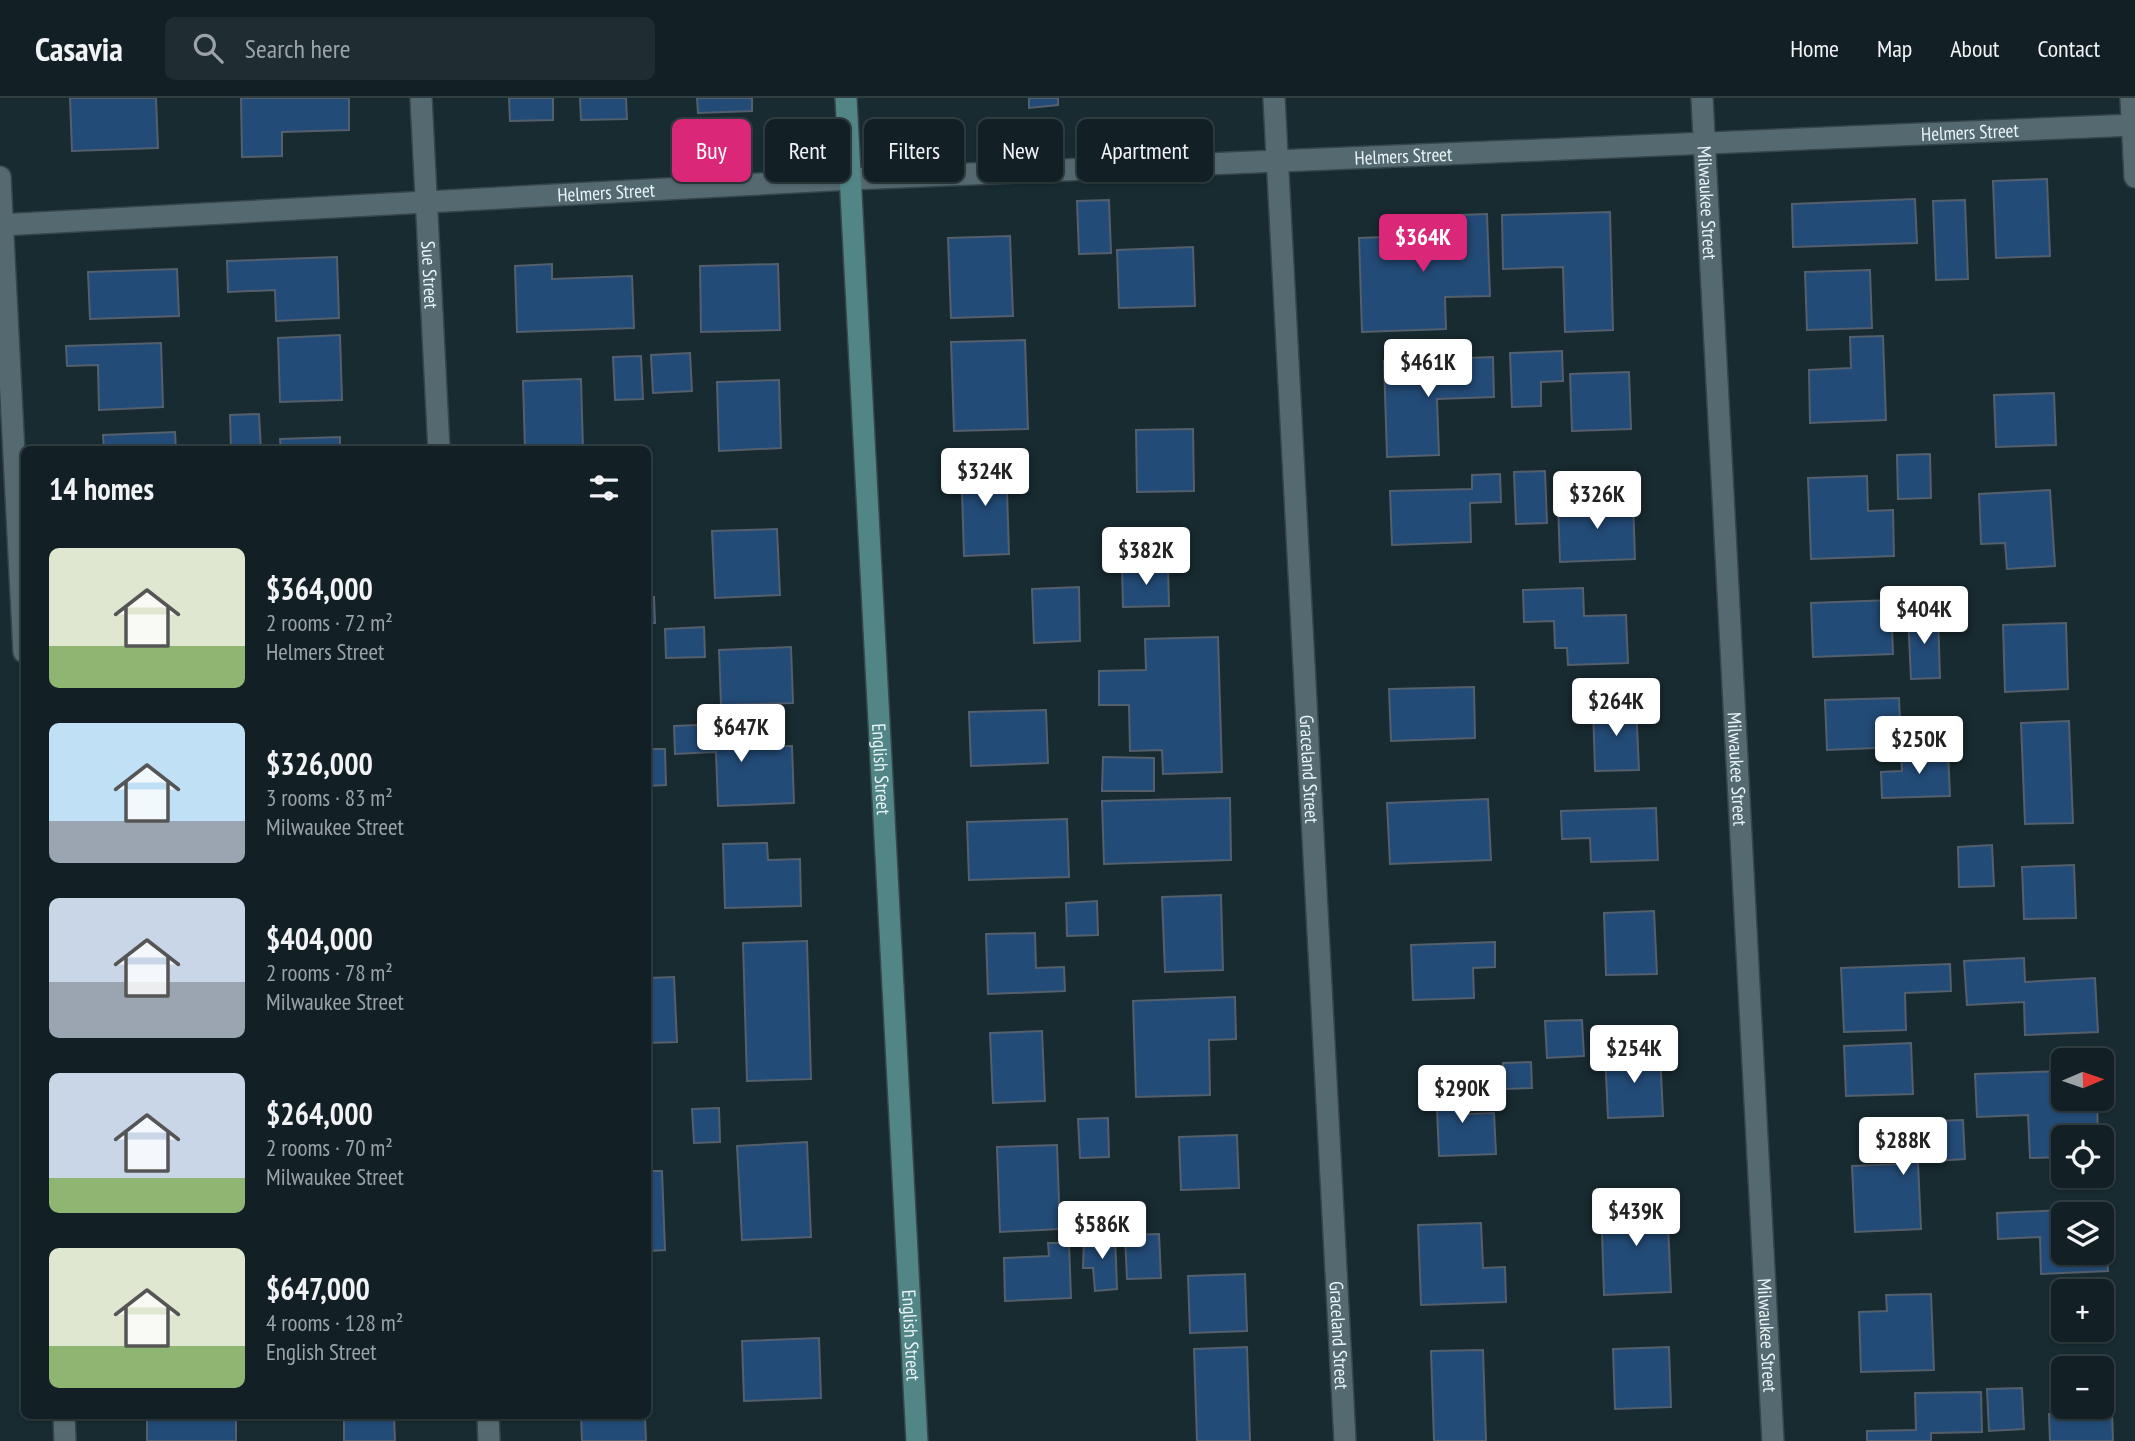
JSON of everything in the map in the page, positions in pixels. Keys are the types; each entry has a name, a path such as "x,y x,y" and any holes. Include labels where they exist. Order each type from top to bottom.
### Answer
{"street":[{"name":"Sue Street","path":"421,98 439,446"},
{"name":"English Street","path":"846,98 917,1441"},
{"name":"Graceland Street","path":"1274,98 1345,1441"},
{"name":"Milwaukee Street","path":"1702,98 1773,1441"},
{"path":"2131,98 2135,177"},
{"name":"Helmers Street","path":"1,225 851,179 2134,125"},
{"path":"0,177 21,596"},
{"path":"64,1419 65,1441"},
{"path":"488,1419 489,1441"}],"building":[{"path":"70,98 156,98 158,148 72,151"},
{"path":"241,98 349,98 349,130 282,132 282,156 242,157"},
{"path":"509,98 553,98 553,120 510,121"},
{"path":"580,98 626,98 627,119 581,120"},
{"path":"697,98 752,98 752,111 698,113"},
{"path":"1029,98 1058,98 1058,105 1029,108"},
{"path":"2047,179 2050,256 1996,258 1993,181"},
{"path":"1915,199 1917,243 1793,247 1792,204"},
{"path":"1109,200 1111,253 1079,254 1077,201"},
{"path":"1965,200 1968,279 1936,280 1933,201"},
{"path":"1610,212 1613,330 1565,332 1563,267 1503,269 1502,215"},
{"path":"1487,214 1490,296 1445,297 1446,329 1362,332 1359,238 1430,235 1429,216"},
{"path":"1010,236 1013,316 951,318 948,238"},
{"path":"1193,247 1195,306 1119,308 1117,250"},
{"path":"337,257 339,318 276,321 275,290 228,292 227,261"},
{"path":"552,264 552,279 632,276 634,328 517,332 515,266"},
{"path":"778,264 780,330 701,332 700,266"},
{"path":"177,269 179,316 90,319 88,272"},
{"path":"1870,270 1872,328 1807,330 1805,272"},
{"path":"340,335 342,400 280,402 278,338"},
{"path":"1883,336 1886,420 1810,423 1809,370 1851,368 1850,337"},
{"path":"1025,340 1028,429 954,431 951,342"},
{"path":"161,343 163,407 99,410 98,365 67,366 66,346"},
{"path":"1562,351 1563,381 1541,382 1541,406 1512,407 1510,353"},
{"path":"690,353 692,391 653,393 651,355"},
{"path":"641,356 643,399 615,400 613,357"},
{"path":"1493,357 1494,397 1437,399 1439,455 1387,457 1384,361"},
{"path":"1629,372 1631,429 1572,431 1570,374"},
{"path":"581,379 583,446 525,446 523,381"},
{"path":"779,380 781,448 719,451 717,382"},
{"path":"2054,393 2056,445 1996,447 1994,395"},
{"path":"259,414 261,446 231,446 230,415"},
{"path":"1193,429 1194,491 1137,492 1136,430"},
{"path":"175,432 176,446 104,446 103,435"},
{"path":"340,437 340,446 281,446 280,439"},
{"path":"1930,454 1931,498 1898,499 1897,455"},
{"path":"1006,459 1009,554 964,556 961,461"},
{"path":"1545,471 1547,523 1516,524 1514,472"},
{"path":"1500,474 1501,502 1470,503 1471,542 1392,545 1390,491 1472,489 1472,475"},
{"path":"1867,476 1868,511 1893,510 1894,556 1811,559 1808,478"},
{"path":"2050,490 2055,566 2007,569 2005,543 1981,544 1979,494"},
{"path":"1633,500 1635,559 1560,562 1558,503"},
{"path":"777,529 780,595 715,598 712,531"},
{"path":"1168,567 1169,606 1123,607 1122,569"},
{"path":"1079,587 1080,641 1034,643 1032,589"},
{"path":"1583,588 1584,616 1626,615 1628,663 1568,665 1567,648 1555,648 1554,621 1524,622 1523,590"},
{"path":"654,597 655,623 651,623 651,598"},
{"path":"1891,600 1893,654 1813,657 1811,603"},
{"path":"1938,614 1940,678 1911,679 1908,615"},
{"path":"2066,623 2068,689 2005,692 2003,625"},
{"path":"704,627 705,657 666,658 665,629"},
{"path":"1218,637 1222,772 1163,774 1162,750 1130,751 1129,705 1099,705 1099,671 1146,670 1145,639"},
{"path":"791,647 793,703 721,705 719,650"},
{"path":"1474,687 1475,738 1391,741 1389,689"},
{"path":"1899,698 1901,747 1827,750 1825,700"},
{"path":"1636,704 1639,770 1595,771 1593,706"},
{"path":"1046,710 1048,763 971,766 969,712"},
{"path":"2069,721 2073,823 2025,824 2021,723"},
{"path":"748,723 749,747 792,746 794,803 718,806 716,752 675,754 674,726"},
{"path":"651,749 665,749 666,785 651,786"},
{"path":"1948,751 1950,796 1882,798 1881,772 1902,771 1901,752"},
{"path":"1103,757 1154,758 1154,791 1102,791"},
{"path":"1230,798 1231,860 1104,864 1102,801"},
{"path":"1488,799 1491,860 1390,864 1387,803"},
{"path":"1656,808 1658,860 1591,862 1590,838 1562,839 1561,811"},
{"path":"1067,819 1069,877 969,880 967,822"},
{"path":"767,843 768,860 800,859 801,906 725,908 723,844"},
{"path":"1992,845 1994,886 1959,887 1958,847"},
{"path":"2074,865 2076,918 2024,919 2022,867"},
{"path":"1221,895 1223,970 1165,972 1162,897"},
{"path":"1097,901 1098,935 1067,936 1066,903"},
{"path":"1654,911 1657,974 1606,975 1604,913"},
{"path":"1035,933 1036,968 1064,967 1065,991 988,994 986,934"},
{"path":"807,941 811,1079 747,1081 743,943"},
{"path":"1495,942 1495,967 1473,968 1474,998 1413,1000 1411,945"},
{"path":"2024,958 2025,982 2095,978 2098,1032 2025,1035 2024,1002 1967,1005 1964,961"},
{"path":"1950,964 1951,991 1905,993 1906,1030 1844,1032 1841,968"},
{"path":"674,977 677,1042 651,1043 651,978"},
{"path":"1235,997 1236,1039 1209,1040 1210,1095 1136,1097 1133,1001"},
{"path":"1582,1020 1584,1056 1547,1058 1545,1021"},
{"path":"1042,1031 1045,1101 993,1103 990,1033"},
{"path":"1911,1043 1913,1094 1846,1096 1844,1046"},
{"path":"1660,1051 1663,1116 1608,1118 1605,1053"},
{"path":"1531,1062 1532,1088 1504,1089 1503,1063"},
{"path":"2051,1071 2051,1111 2097,1111 2098,1125 2051,1125 2051,1157 2030,1158 2028,1115 1977,1117 1975,1074"},
{"path":"1466,1084 1467,1114 1494,1113 1496,1154 1439,1156 1436,1085"},
{"path":"719,1108 720,1142 694,1143 692,1109"},
{"path":"1108,1118 1109,1157 1080,1158 1078,1119"},
{"path":"1963,1120 1965,1159 1918,1162 1921,1229 1855,1232 1852,1166 1905,1164 1903,1122"},
{"path":"1237,1135 1239,1188 1181,1190 1179,1137"},
{"path":"807,1142 811,1237 742,1240 737,1146"},
{"path":"1057,1145 1060,1229 1000,1232 997,1147"},
{"path":"651,1171 662,1171 665,1250 651,1251"},
{"path":"1667,1200 1671,1292 1604,1295 1601,1203"},
{"path":"2051,1210 2051,1265 2108,1265 2108,1271 2041,1274 2040,1237 1998,1239 1997,1213"},
{"path":"1481,1223 1483,1268 1505,1267 1506,1302 1421,1305 1418,1225"},
{"path":"1115,1234 1117,1289 1095,1291 1093,1268 1083,1268 1084,1238"},
{"path":"1159,1234 1161,1278 1127,1279 1125,1235"},
{"path":"1048,1243 1069,1243 1071,1298 1005,1301 1004,1258 1049,1256"},
{"path":"1245,1274 1247,1331 1190,1333 1188,1276"},
{"path":"1931,1294 1934,1370 1861,1372 1859,1312 1887,1311 1886,1295"},
{"path":"819,1338 821,1398 744,1401 742,1341"},
{"path":"1247,1347 1250,1441 1197,1441 1194,1349"},
{"path":"1669,1347 1671,1407 1615,1409 1613,1349"},
{"path":"1483,1350 1486,1441 1434,1441 1431,1351"},
{"path":"2022,1388 2024,1429 1989,1431 1987,1389"},
{"path":"1981,1392 1982,1432 1931,1433 1931,1441 1867,1441 1867,1431 1916,1430 1915,1393"},
{"path":"2049,1414 2051,1419 2112,1419 2113,1441 2050,1441"},
{"path":"147,1419 236,1419 236,1441 147,1441"},
{"path":"344,1419 394,1419 395,1441 344,1441"},
{"path":"581,1419 645,1419 646,1441 582,1441"}]}
